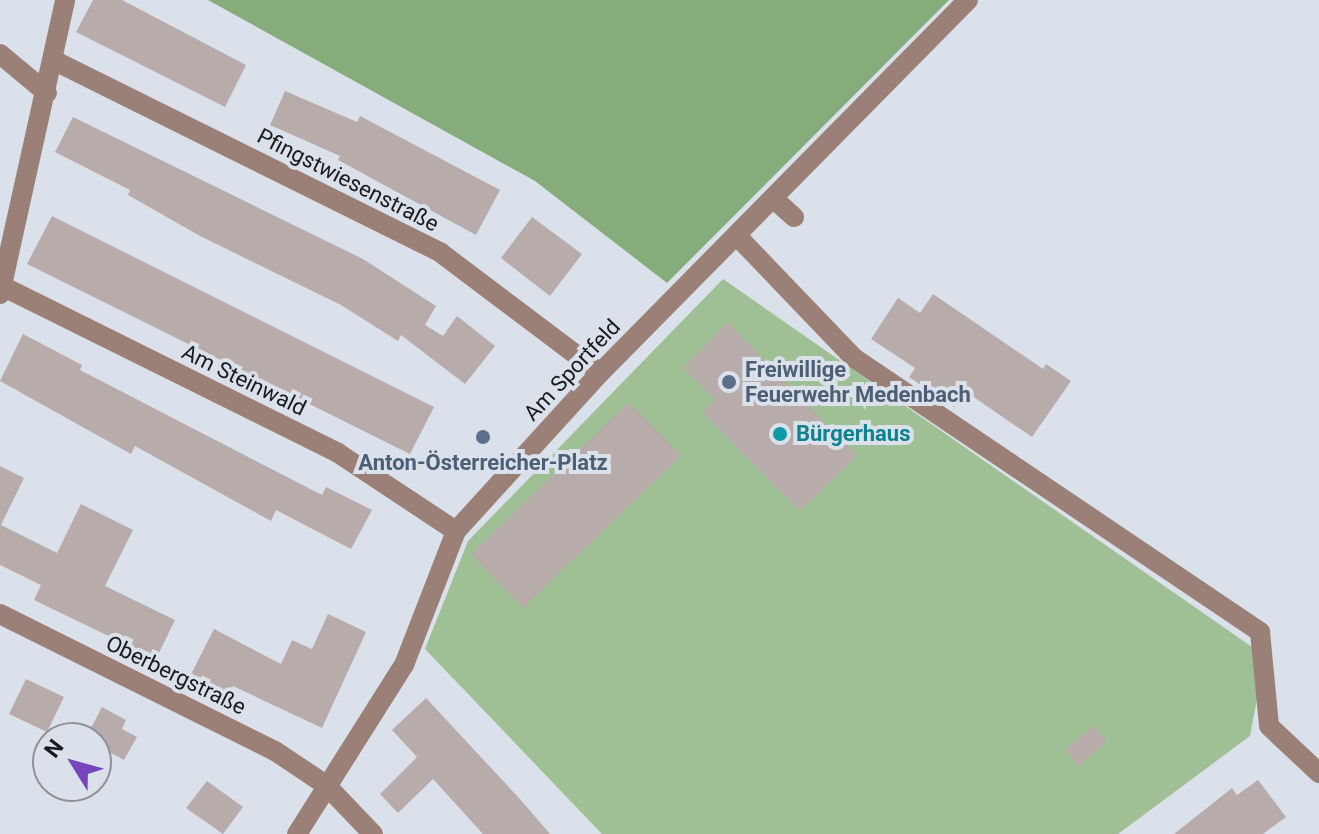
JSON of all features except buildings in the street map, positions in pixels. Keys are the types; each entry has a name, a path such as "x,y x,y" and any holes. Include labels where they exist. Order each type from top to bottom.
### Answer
{"street":[{"path":"1,290 6,233 47,93 65,0"},
{"name":"Am Sportfeld","path":"297,834 404,665 456,531 600,373 968,0"},
{"path":"0,54 47,93"},
{"name":"Pfingstwiesenstraße","path":"55,61 441,253 600,373"},
{"path":"774,199 794,217"},
{"path":"737,236 854,358 1260,632 1269,726 1319,773"},
{"name":"Am Steinwald","path":"1,290 338,453 456,531"},
{"name":"Oberbergstraße","path":"0,614 275,751 326,785 373,834"}],"green space":[{"path":"208,0 949,0 667,283 535,181"},
{"path":"723,279 1265,656 1250,736 1118,834 602,834 425,649 468,541"}],"place":[{"name":"Freiwillige Feuerwehr Medenbach","path":"729,382"},
{"name":"Bürgerhaus","path":"780,434"},
{"name":"Anton-Österreicher-Platz","path":"483,437"}]}
